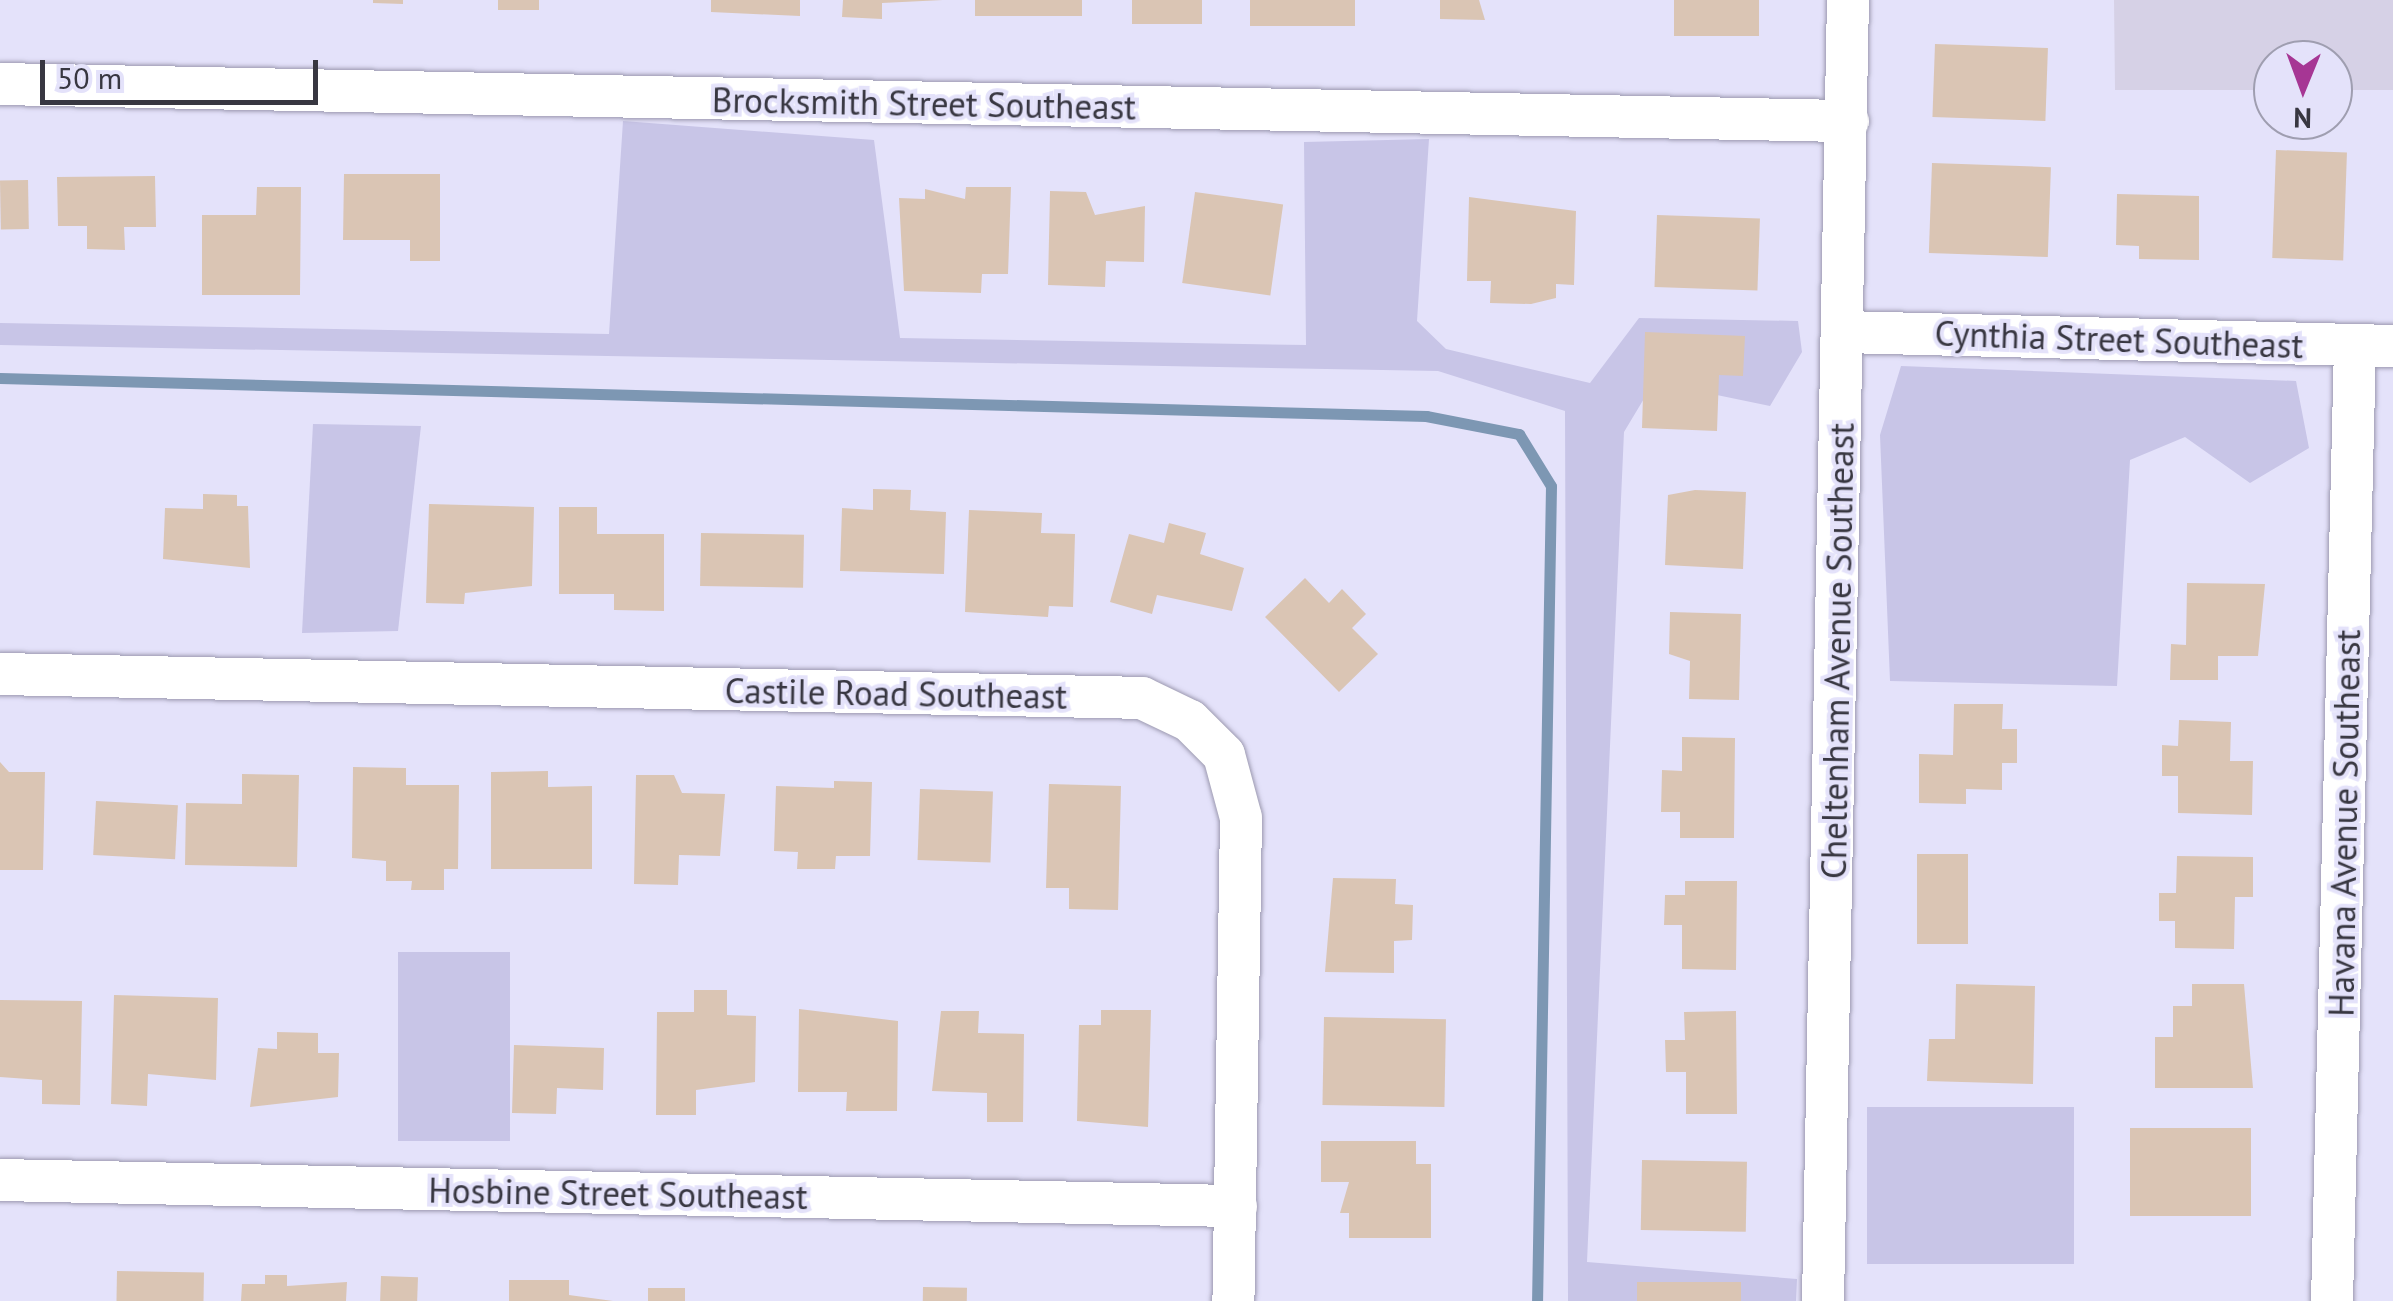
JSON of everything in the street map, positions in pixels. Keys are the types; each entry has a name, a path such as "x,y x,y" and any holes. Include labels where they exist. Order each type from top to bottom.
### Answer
{"street":[{"name":"Cheltenham Avenue Southeast","path":"1823,1301 1848,0"},
{"name":"Brocksmith Street Southeast","path":"0,84 1848,121"},
{"name":"Cynthia Street Southeast","path":"1844,332 2374,346"},
{"name":"Havana Avenue Southeast","path":"2332,1301 2374,346"},
{"name":"Castile Road Southeast","path":"0,674 1142,698 1190,721 1224,755 1241,818 1233,1301"},
{"name":"Hosbine Street Southeast","path":"0,1180 1236,1206"}],"shaded area":[{"path":"2114,0 2393,0 2393,90 2353,90 2353,40 2253,40 2253,90 2115,90"},
{"path":"623,121 874,140 900,338 1306,345 1304,142 1429,139 1417,321 1446,349 1590,383 1639,318 1798,321 1802,352 1770,406 1654,382 1624,432 1587,1262 1797,1279 1796,1301 1568,1301 1565,411 1438,371 0,345 0,323 609,334"},
{"path":"1901,366 2296,381 2309,448 2250,483 2185,437 2130,460 2117,686 1890,681 1880,435"},
{"path":"313,424 421,426 398,631 302,633"},
{"path":"398,952 510,952 510,1141 398,1141"},
{"path":"1867,1107 2074,1107 2074,1264 1867,1264"}],"building":[{"path":"403,0 403,4 373,3"},
{"path":"498,0 539,0 539,10 498,10"},
{"path":"711,0 800,0 800,16 711,12"},
{"path":"843,0 943,0 882,3 882,19 842,17"},
{"path":"975,0 1082,0 1082,16 975,16"},
{"path":"1132,0 1202,0 1202,24 1132,24"},
{"path":"1250,0 1355,0 1355,26 1250,26"},
{"path":"1440,0 1479,0 1485,20 1440,19"},
{"path":"1674,0 1759,0 1759,36 1674,36"},
{"path":"1935,44 2048,48 2045,121 1932,117"},
{"path":"2276,150 2347,152 2343,260 2272,258"},
{"path":"1932,163 2051,167 2048,257 1929,253"},
{"path":"344,174 440,174 440,261 410,261 410,240 343,240"},
{"path":"155,176 156,227 124,227 125,250 87,249 87,226 58,226 57,177"},
{"path":"0,180 28,180 29,229 1,229"},
{"path":"257,187 301,187 300,295 202,295 202,215 256,215"},
{"path":"966,187 1011,187 1008,274 982,274 981,293 904,291 899,198 925,199 925,189 965,199"},
{"path":"1050,191 1086,192 1095,215 1145,206 1144,262 1106,261 1105,287 1048,285"},
{"path":"1195,192 1283,204 1270,295 1182,283"},
{"path":"2117,194 2199,196 2199,260 2139,259 2139,246 2116,245"},
{"path":"1469,197 1576,211 1574,285 1556,284 1556,298 1531,304 1490,303 1491,281 1467,281"},
{"path":"1657,215 1760,219 1757,291 1654,287"},
{"path":"1645,332 1745,336 1743,376 1719,375 1717,431 1642,428"},
{"path":"873,489 911,490 910,510 946,512 944,574 840,571 842,508 873,510"},
{"path":"1695,490 1746,492 1743,569 1665,565 1668,495"},
{"path":"203,494 237,495 237,506 248,506 250,568 163,559 165,508 203,509"},
{"path":"429,504 534,507 532,586 465,593 464,604 426,603"},
{"path":"559,507 597,507 597,534 664,534 664,611 614,610 614,594 559,594"},
{"path":"969,510 1042,513 1041,533 1075,534 1073,607 1049,606 1048,617 965,612"},
{"path":"1169,523 1206,533 1200,554 1244,568 1232,611 1157,595 1152,614 1110,602 1129,534 1164,543"},
{"path":"701,533 804,535 803,588 700,586"},
{"path":"1305,578 1329,603 1342,589 1366,614 1352,628 1378,654 1339,692 1265,617"},
{"path":"2187,583 2265,584 2258,656 2218,656 2218,680 2170,680 2171,644 2186,645"},
{"path":"1670,612 1741,614 1739,700 1689,699 1690,661 1669,654"},
{"path":"1954,704 2003,704 2002,729 2017,729 2017,763 2002,763 2002,790 1966,789 1966,804 1919,803 1919,754 1953,755"},
{"path":"2179,720 2231,722 2230,761 2253,761 2252,815 2178,813 2178,776 2162,776 2162,745 2178,746"},
{"path":"1682,737 1735,738 1734,838 1680,838 1680,812 1661,812 1662,770 1682,771"},
{"path":"0,762 9,772 45,772 43,870 0,870"},
{"path":"353,767 406,768 406,785 459,785 458,869 444,869 444,890 411,890 412,881 386,881 386,861 352,858"},
{"path":"548,771 548,787 592,786 592,869 491,869 491,772"},
{"path":"242,774 299,775 297,867 185,865 186,803 242,804"},
{"path":"636,775 674,775 682,793 725,794 720,856 679,855 678,885 634,884"},
{"path":"834,781 872,782 870,856 836,856 835,869 797,869 798,852 774,851 776,786 834,788"},
{"path":"1049,784 1121,786 1118,910 1069,909 1069,888 1046,888"},
{"path":"920,789 993,792 990,863 918,860"},
{"path":"96,801 178,805 175,859 93,855"},
{"path":"1917,854 1968,854 1968,944 1917,944"},
{"path":"2177,856 2253,857 2253,897 2235,897 2234,949 2175,948 2175,921 2159,921 2159,893 2176,893"},
{"path":"1333,878 1396,879 1395,904 1413,905 1412,940 1394,941 1394,973 1325,972"},
{"path":"1685,881 1737,881 1736,970 1682,969 1682,925 1664,925 1665,895 1685,895"},
{"path":"1956,984 2035,986 2033,1084 1927,1081 1929,1039 1955,1039"},
{"path":"2192,984 2244,984 2253,1088 2155,1088 2155,1037 2173,1037 2173,1006 2192,1006"},
{"path":"694,990 727,990 727,1015 756,1016 755,1082 696,1090 696,1115 656,1115 657,1012 694,1012"},
{"path":"114,995 218,998 216,1080 148,1074 147,1106 111,1104"},
{"path":"0,1000 82,1001 80,1105 42,1104 42,1080 0,1077"},
{"path":"799,1009 898,1021 897,1111 846,1111 847,1092 798,1092"},
{"path":"1101,1010 1151,1010 1148,1127 1077,1121 1079,1025 1101,1025"},
{"path":"941,1011 979,1011 978,1033 1024,1034 1023,1122 987,1122 987,1093 932,1091"},
{"path":"1736,1011 1737,1114 1686,1114 1686,1072 1666,1072 1665,1040 1685,1040 1684,1012"},
{"path":"1324,1017 1446,1019 1444,1107 1322,1105"},
{"path":"277,1032 318,1033 318,1053 339,1053 338,1097 250,1107 258,1048 277,1049"},
{"path":"514,1045 604,1048 603,1090 557,1088 556,1114 512,1113"},
{"path":"2130,1128 2251,1128 2251,1216 2130,1216"},
{"path":"1321,1141 1416,1141 1416,1164 1431,1164 1431,1238 1349,1238 1349,1213 1340,1213 1349,1182 1321,1182"},
{"path":"1642,1160 1747,1162 1746,1232 1641,1230"},
{"path":"117,1271 204,1273 203,1301 116,1301"},
{"path":"265,1275 287,1275 287,1286 347,1282 346,1301 241,1301 242,1284 265,1284"},
{"path":"381,1276 418,1277 417,1301 380,1301"},
{"path":"509,1280 569,1280 569,1295 613,1301 509,1301"},
{"path":"1637,1282 1741,1282 1741,1301 1637,1301"},
{"path":"923,1287 967,1288 967,1301 923,1301"},
{"path":"648,1288 685,1288 685,1301 648,1301"}],"waterway":[{"path":"0,378 1426,416 1519,434 1551,486 1537,1301"}]}
